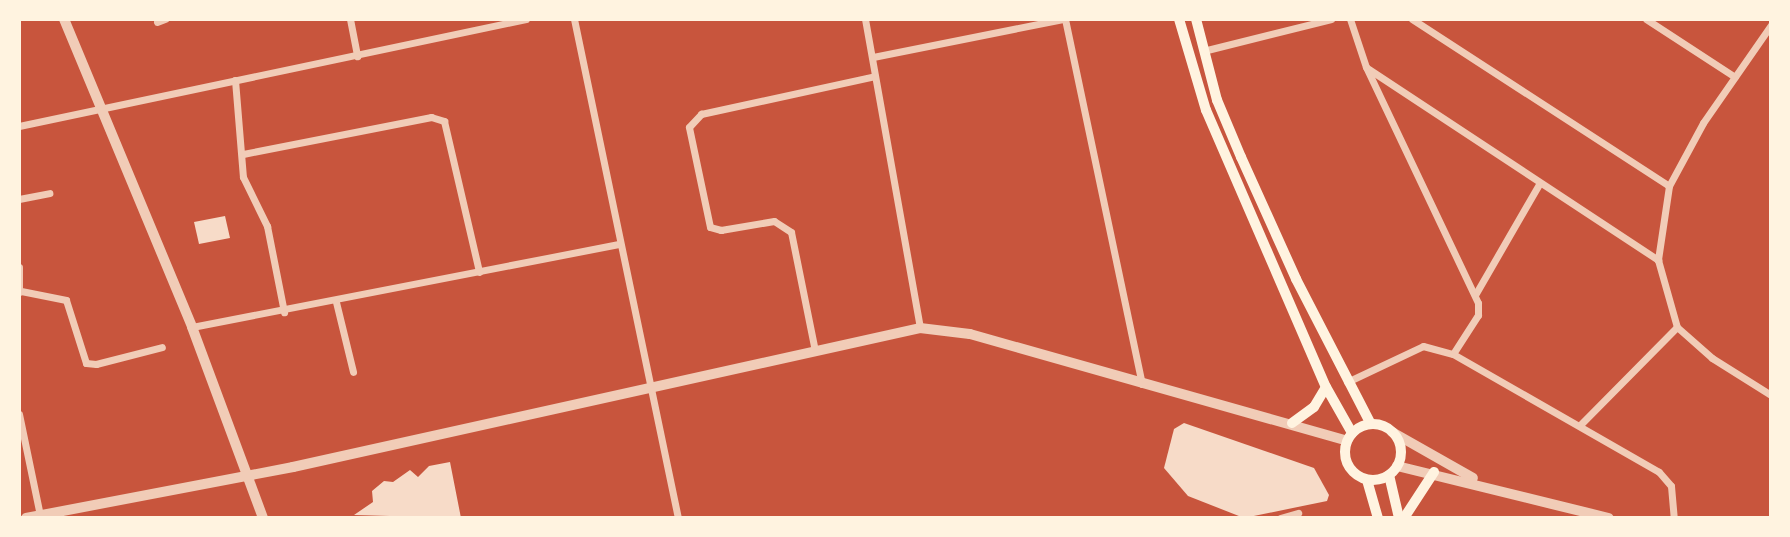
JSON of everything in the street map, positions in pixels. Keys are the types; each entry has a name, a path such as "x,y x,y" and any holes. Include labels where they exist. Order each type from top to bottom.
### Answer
{"main road":[{"path":"1180,19 1206,110 1349,437 1347,465 1367,480 1378,518"},
{"path":"1196,19 1203,51 1241,157 1346,382 1371,424 1392,432 1399,442 1393,471 1401,518"},
{"path":"1292,423 1314,407 1326,387"},
{"path":"1349,437 1371,424"},
{"path":"1367,480 1393,471"},
{"path":"1401,518 1434,472"}],"street":[{"path":"64,19 192,327 245,476 263,518"},
{"path":"350,19 357,56"},
{"path":"19,126 526,19"},
{"path":"574,19 678,518"},
{"path":"864,19 920,328"},
{"path":"873,57 1065,19 1142,384"},
{"path":"1203,51 1331,19"},
{"path":"1350,19 1366,67 1451,254 1475,295 1478,315 1453,354"},
{"path":"1412,19 1669,186"},
{"path":"1646,19 1735,78"},
{"path":"1771,25 1703,123 1669,186 1658,260 1677,327 1712,359 1771,395"},
{"path":"1366,67 1538,184 1658,260"},
{"path":"815,351 791,232 774,221 721,230 710,227 689,127 701,114 874,76"},
{"path":"235,80 243,177 267,226 284,312"},
{"path":"243,154 431,117 444,121 449,127 479,272"},
{"path":"1475,295 1538,184"},
{"path":"19,199 49,194"},
{"path":"192,327 336,302 620,244"},
{"path":"19,267 20,292 66,300 86,363 96,365 162,347"},
{"path":"336,302 353,372"},
{"path":"1581,424 1677,327"},
{"path":"26,518 245,476 649,385 920,328 970,334 1142,384 1349,437"},
{"path":"1346,382 1409,350 1437,347 1581,424 1659,472 1671,486 1674,518"},
{"path":"20,412 40,515"},
{"path":"1392,432 1486,484"},
{"path":"1393,471 1434,472 1609,518"},
{"path":"1280,518 1298,513"}],"building":[{"path":"225,216 230,238 199,244 194,222"},
{"path":"1184,423 1314,468 1329,495 1327,501 1244,518 1188,496 1164,468 1174,429"},
{"path":"450,462 461,518 354,515 373,502 372,491 384,481 393,482 410,470 418,477 429,466"}]}
